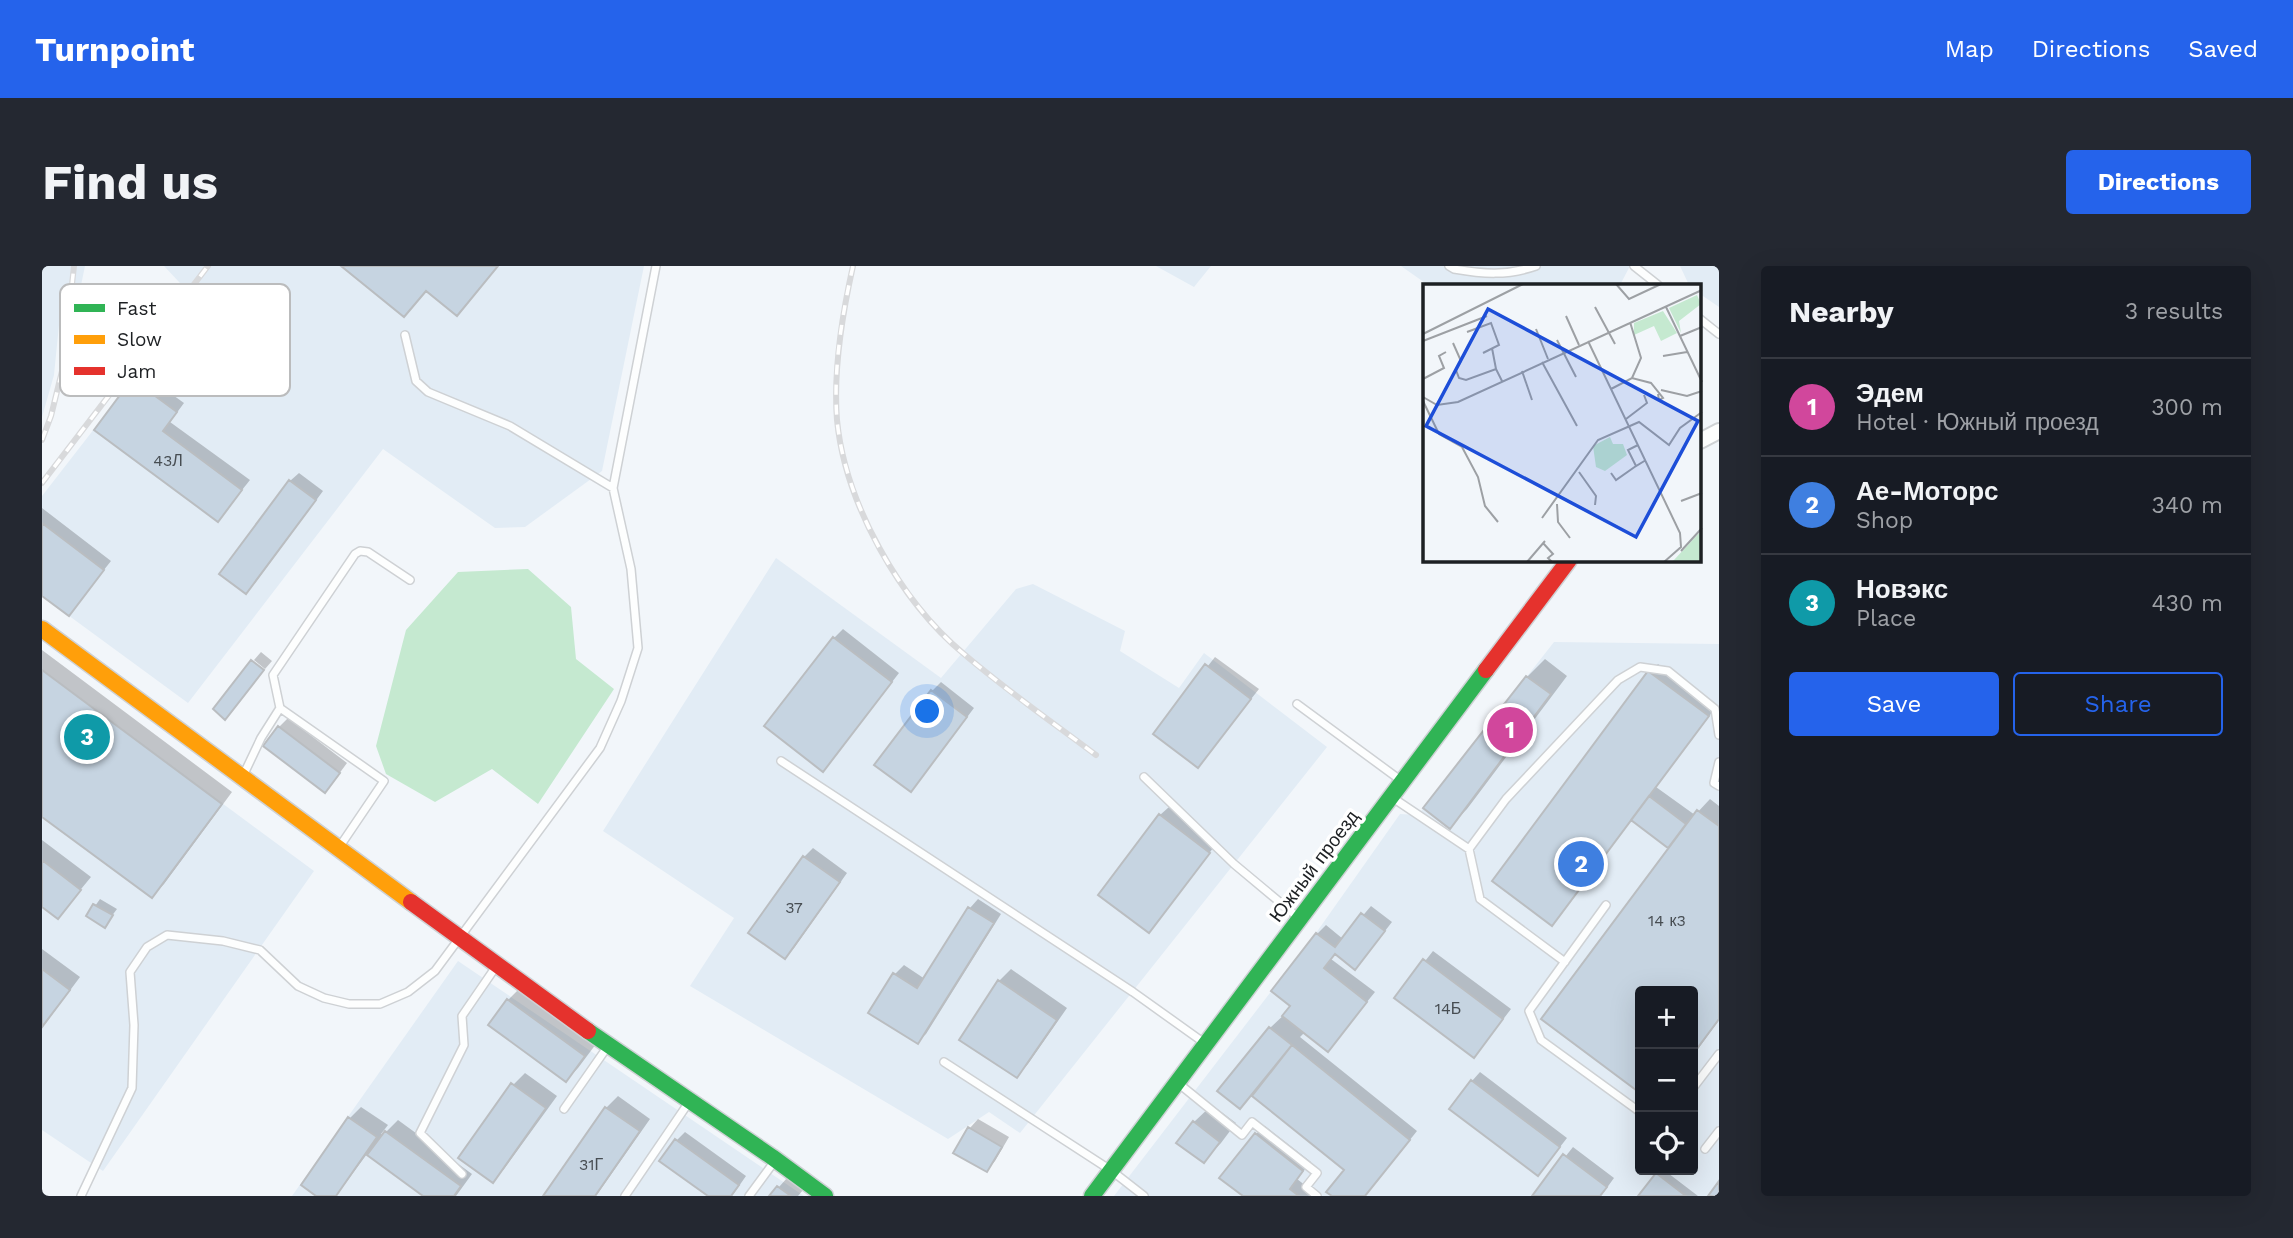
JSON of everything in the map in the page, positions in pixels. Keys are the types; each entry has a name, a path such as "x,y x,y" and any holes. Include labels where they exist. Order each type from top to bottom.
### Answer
{"street":[{"path":"1702,440 1719,431"},
{"name":"Южный проезд","path":"1092,1196 1568,562"},
{"path":"42,629 459,938 609,1045 777,1158 825,1196"}],"lane":[{"path":"81,1196 132,1088 134,1025 130,972 147,947 167,935 223,941 260,950 298,986 324,999 349,1004 380,1004 408,992 435,971 600,748 621,701 638,648 631,569 614,488 656,266"},
{"path":"1449,266 1488,274 1517,273 1536,266"},
{"path":"1634,266 1657,284"},
{"path":"1702,321 1719,334"},
{"path":"405,335 416,381 428,392 510,426 614,488"},
{"path":"337,849 384,781 280,708 273,675 355,554 360,551 368,552 410,580"},
{"path":"1469,849 1506,799 1618,680 1640,667 1668,671 1715,709 1719,735"},
{"path":"1297,704 1403,782"},
{"path":"241,779 261,738 280,708"},
{"path":"782,761 1133,992 1207,1045"},
{"path":"1719,762 1714,783 1719,786"},
{"path":"1144,777 1234,864 1300,919"},
{"path":"1392,797 1469,849 1480,899 1565,962"},
{"path":"1606,905 1529,1012 1541,1040 1635,1108"},
{"path":"462,1174 420,1133 464,1045 462,1016 498,965"},
{"path":"564,1109 609,1045"},
{"path":"1698,1081 1719,1054"},
{"path":"944,1062 1112,1171 1144,1196"},
{"path":"1178,1083 1242,1135 1252,1122 1317,1173 1306,1187 1317,1196"},
{"path":"625,1196 690,1101"},
{"path":"1705,1149 1719,1131"},
{"path":"749,1196 777,1158"}],"shaded area":[{"path":"42,266 85,266 81,284 60,284 54,375 42,417"},
{"path":"164,266 644,266 602,471 525,527 495,528 383,449 188,703 42,596 42,496 120,396 290,396 290,284 181,284"},
{"path":"1156,266 1211,266 1194,287"},
{"path":"1401,266 1630,266 1621,284 1427,284"},
{"path":"1680,266 1719,266 1719,307 1702,295 1702,284 1689,284"},
{"path":"776,558 941,678 1016,589 1033,584 1125,631 1120,651 1179,688 1204,653 1327,747 1020,1133 989,1112 948,1139 690,986 734,918 603,831"},
{"path":"1554,642 1719,644 1719,1196 1114,1196 1316,933 1400,814 1418,815"},
{"path":"42,670 314,871 103,1171 42,1130"},
{"path":"458,961 804,1196 292,1196"}],"green space":[{"path":"528,569 571,607 576,659 614,689 538,804 492,769 435,802 386,774 376,746 406,630 458,572"}],"building":[{"path":"341,266 498,266 457,316 426,291 404,317"},
{"path":"119,396 155,396 177,412 163,431 242,490 218,522 94,430"},
{"path":"289,480 316,500 246,594 219,574"},
{"path":"42,523 104,570 69,616 42,596"},
{"path":"833,637 892,682 823,772 764,726"},
{"path":"251,660 264,670 225,720 213,709"},
{"path":"1205,664 1251,699 1198,768 1153,734"},
{"path":"42,670 222,804 152,898 42,817"},
{"path":"1648,671 1709,716 1552,926 1492,881"},
{"path":"1526,676 1551,694 1450,829 1423,808"},
{"path":"931,690 967,717 911,792 874,765"},
{"path":"278,726 340,773 325,793 263,746"},
{"path":"1649,796 1686,824 1668,848 1631,820"},
{"path":"1697,810 1719,826 1719,1019 1698,1047 1698,986 1635,986 1635,1089 1541,1019"},
{"path":"1159,814 1210,853 1149,933 1098,895"},
{"path":"803,856 840,882 785,959 748,933"},
{"path":"42,860 81,890 58,919 42,907"},
{"path":"93,904 113,915 105,928 86,916"},
{"path":"968,907 994,923 918,1044 868,1013 893,973 917,988"},
{"path":"1361,913 1385,931 1355,970 1335,954 1324,968 1367,1002 1328,1052 1282,1016 1290,1006 1271,991 1316,933 1335,947"},
{"path":"1423,959 1503,1019 1474,1058 1394,998"},
{"path":"42,969 70,990 42,1027"},
{"path":"998,980 1057,1020 1017,1078 959,1040"},
{"path":"507,999 585,1056 566,1082 488,1025"},
{"path":"1269,1027 1292,1045 1240,1109 1217,1091"},
{"path":"1292,1045 1410,1140 1365,1196 1332,1196 1326,1192 1344,1170 1252,1096"},
{"path":"1471,1080 1560,1147 1538,1176 1449,1109"},
{"path":"511,1083 546,1108 493,1183 458,1158"},
{"path":"605,1107 640,1131 595,1196 543,1196"},
{"path":"348,1117 377,1137 336,1196 316,1196 301,1185"},
{"path":"1193,1121 1220,1142 1204,1163 1176,1143"},
{"path":"968,1127 1002,1147 987,1172 953,1153"},
{"path":"385,1131 461,1186 454,1196 423,1196 367,1155"},
{"path":"1255,1133 1303,1171 1290,1189 1299,1196 1243,1196 1219,1178"},
{"path":"675,1139 739,1185 731,1196 708,1196 659,1161"},
{"path":"1563,1154 1607,1187 1600,1196 1532,1196"},
{"path":"1654,1175 1659,1175 1686,1196 1638,1196"},
{"path":"1719,1181 1719,1196 1708,1196"},
{"path":"777,1186 791,1196 769,1196"}],"railway":[{"path":"72,284 74,266"},
{"path":"194,284 208,266"},
{"path":"853,266 839,342 836,401 842,452 864,517 898,579 940,632 996,680 1096,755"},
{"path":"42,440 60,379"},
{"path":"42,483 109,396"}],"traffic: fast":[{"path":"1092,1196 1486,670"},
{"path":"588,1031 825,1196"}],"traffic: slow":[{"path":"42,629 411,902"}],"traffic: jam":[{"path":"1486,670 1567,562"},
{"path":"411,902 588,1031"}],"place":[{"name":"Эдем","path":"1510,730"},
{"name":"Новэкс","path":"87,737"},
{"name":"Ае-Моторс","path":"1581,864"}]}
